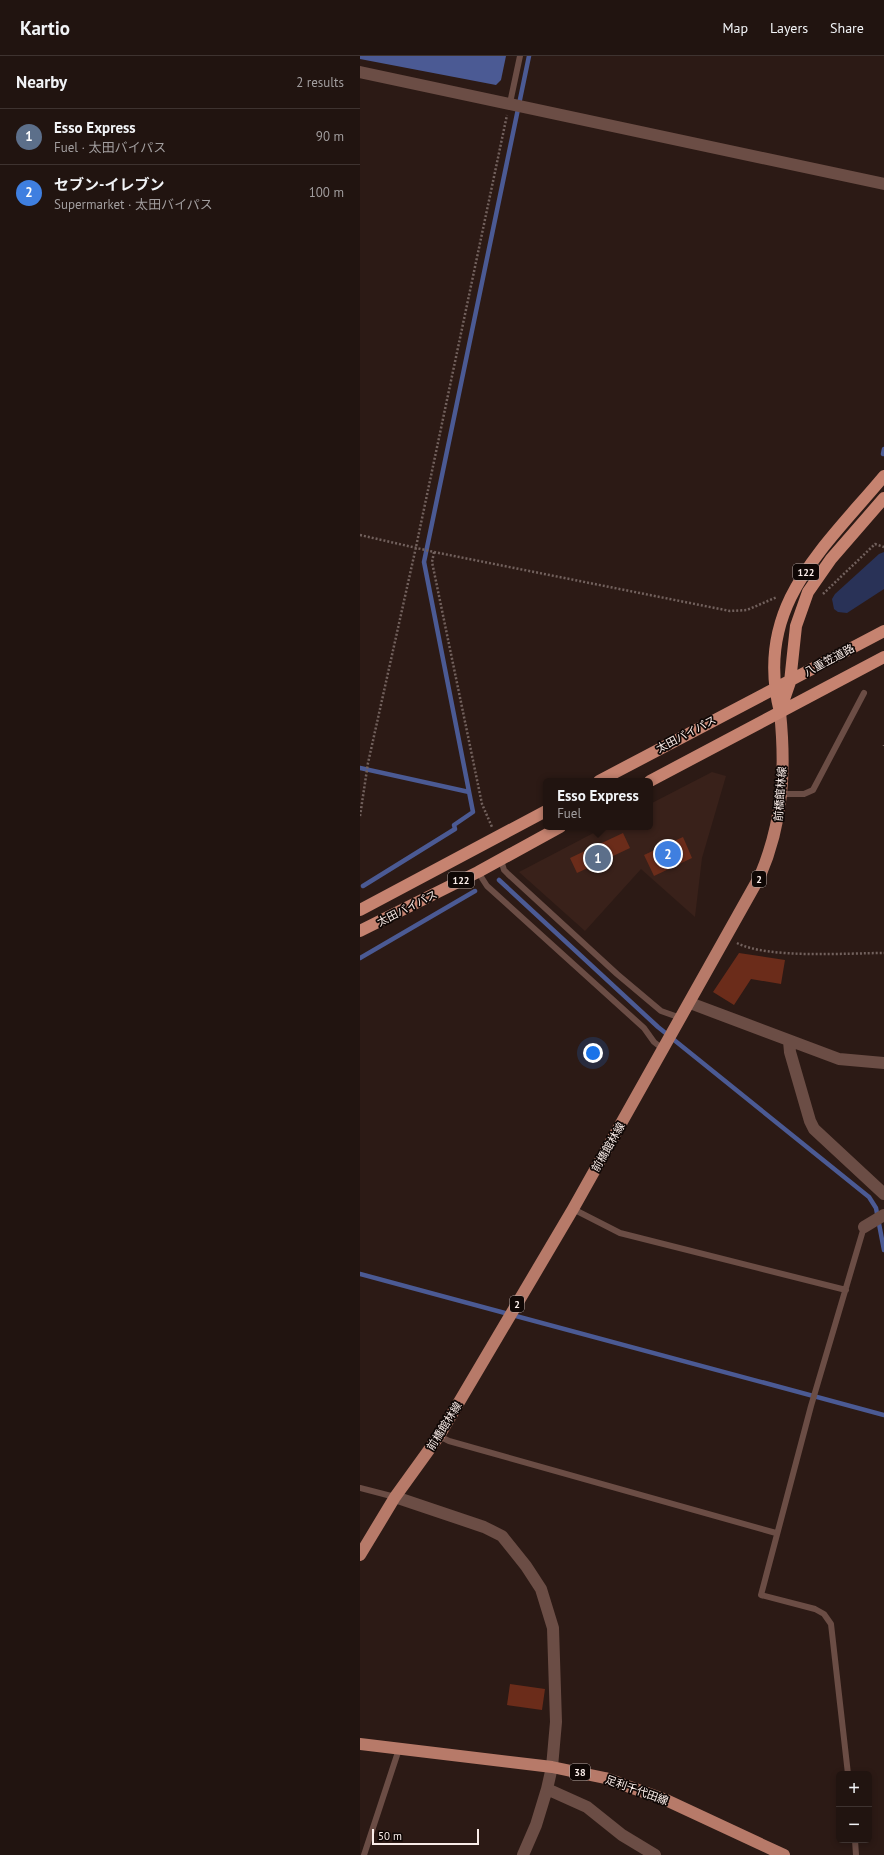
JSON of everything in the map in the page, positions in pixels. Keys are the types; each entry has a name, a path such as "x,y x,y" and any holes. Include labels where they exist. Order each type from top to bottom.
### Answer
{"highway":[{"name":"122","path":"780,712 774,689 773,663 776,640 790,595 815,559 884,476"},
{"name":"122","path":"780,712 790,682 796,626 808,592 831,558 884,498"},
{"name":"八重笠道路","path":"774,689 790,682 884,631"},
{"path":"653,780 884,657"},
{"name":"太田バイパス","path":"605,778 774,689"},
{"name":"太田バイパス","path":"360,910 543,813"},
{"name":"太田バイパス","path":"360,931 478,872 555,830"}],"main road":[{"name":"前橋館林線","path":"360,1555 395,1497 439,1436 573,1209 728,937 760,876 770,853 780,814 782,794 782,732 780,712"},
{"name":"足利千代田線","path":"360,1744 552,1767 604,1778 646,1792 691,1811 784,1855"}],"street":[{"path":"360,72 884,184"},
{"path":"690,1003 839,1059 884,1063"},
{"path":"789,1041 790,1052 810,1121 814,1128 884,1194"},
{"path":"866,1225 884,1215"},
{"path":"395,1497 484,1527 502,1536 526,1566 540,1589 553,1628 556,1722 552,1767 547,1790 536,1825 523,1855"},
{"path":"547,1790 587,1807 622,1834 654,1855"}],"lane":[{"path":"510,103 520,56"},
{"path":"782,794 804,794 813,790 864,693"},
{"path":"501,860 504,870 508,874 617,974 661,1011 681,1018"},
{"path":"478,872 487,886 644,1028 654,1042 664,1048"},
{"path":"573,1209 620,1233 846,1290"},
{"path":"848,1771 831,1624 824,1614 815,1609 761,1595 776,1533 811,1406 866,1225"},
{"path":"439,1436 449,1441 776,1533"},
{"path":"360,1488 395,1497"},
{"path":"364,1855 399,1749"},
{"path":"855,1843 856,1855"}],"path":[{"path":"360,816 368,763 416,547 510,103"},
{"path":"360,535 434,552 730,611 747,610 781,595 790,595"},
{"path":"822,596 875,544 884,547"},
{"path":"434,552 432,562 482,804 496,839"},
{"path":"728,937 743,946 782,952 884,953"}],"shaded area":[{"path":"360,56 506,56 501,80 496,85 360,59"},
{"path":"884,552 884,589 847,613 838,612 834,609 832,599 835,594 879,554"},
{"path":"712,772 726,776 702,858 695,917 641,869 585,931 519,872 599,830 653,830 653,802"}],"building":[{"path":"623,833 630,848 577,873 570,858"},
{"path":"683,837 692,858 654,876 644,855"},
{"path":"739,953 785,960 781,984 751,979 734,1005 713,992"},
{"path":"510,1684 545,1689 542,1710 507,1705"}],"waterway":[{"path":"363,886 455,829 454,825 473,812 424,562 529,56"},
{"path":"883,454 884,449"},
{"path":"360,768 469,792"},
{"path":"499,880 658,1027 869,1197 876,1208 884,1250"},
{"path":"360,958 475,891"},
{"path":"360,1274 884,1415"}],"place":[{"name":"セブン-イレブン","path":"668,854"},
{"name":"Esso Express","path":"598,858"}]}
